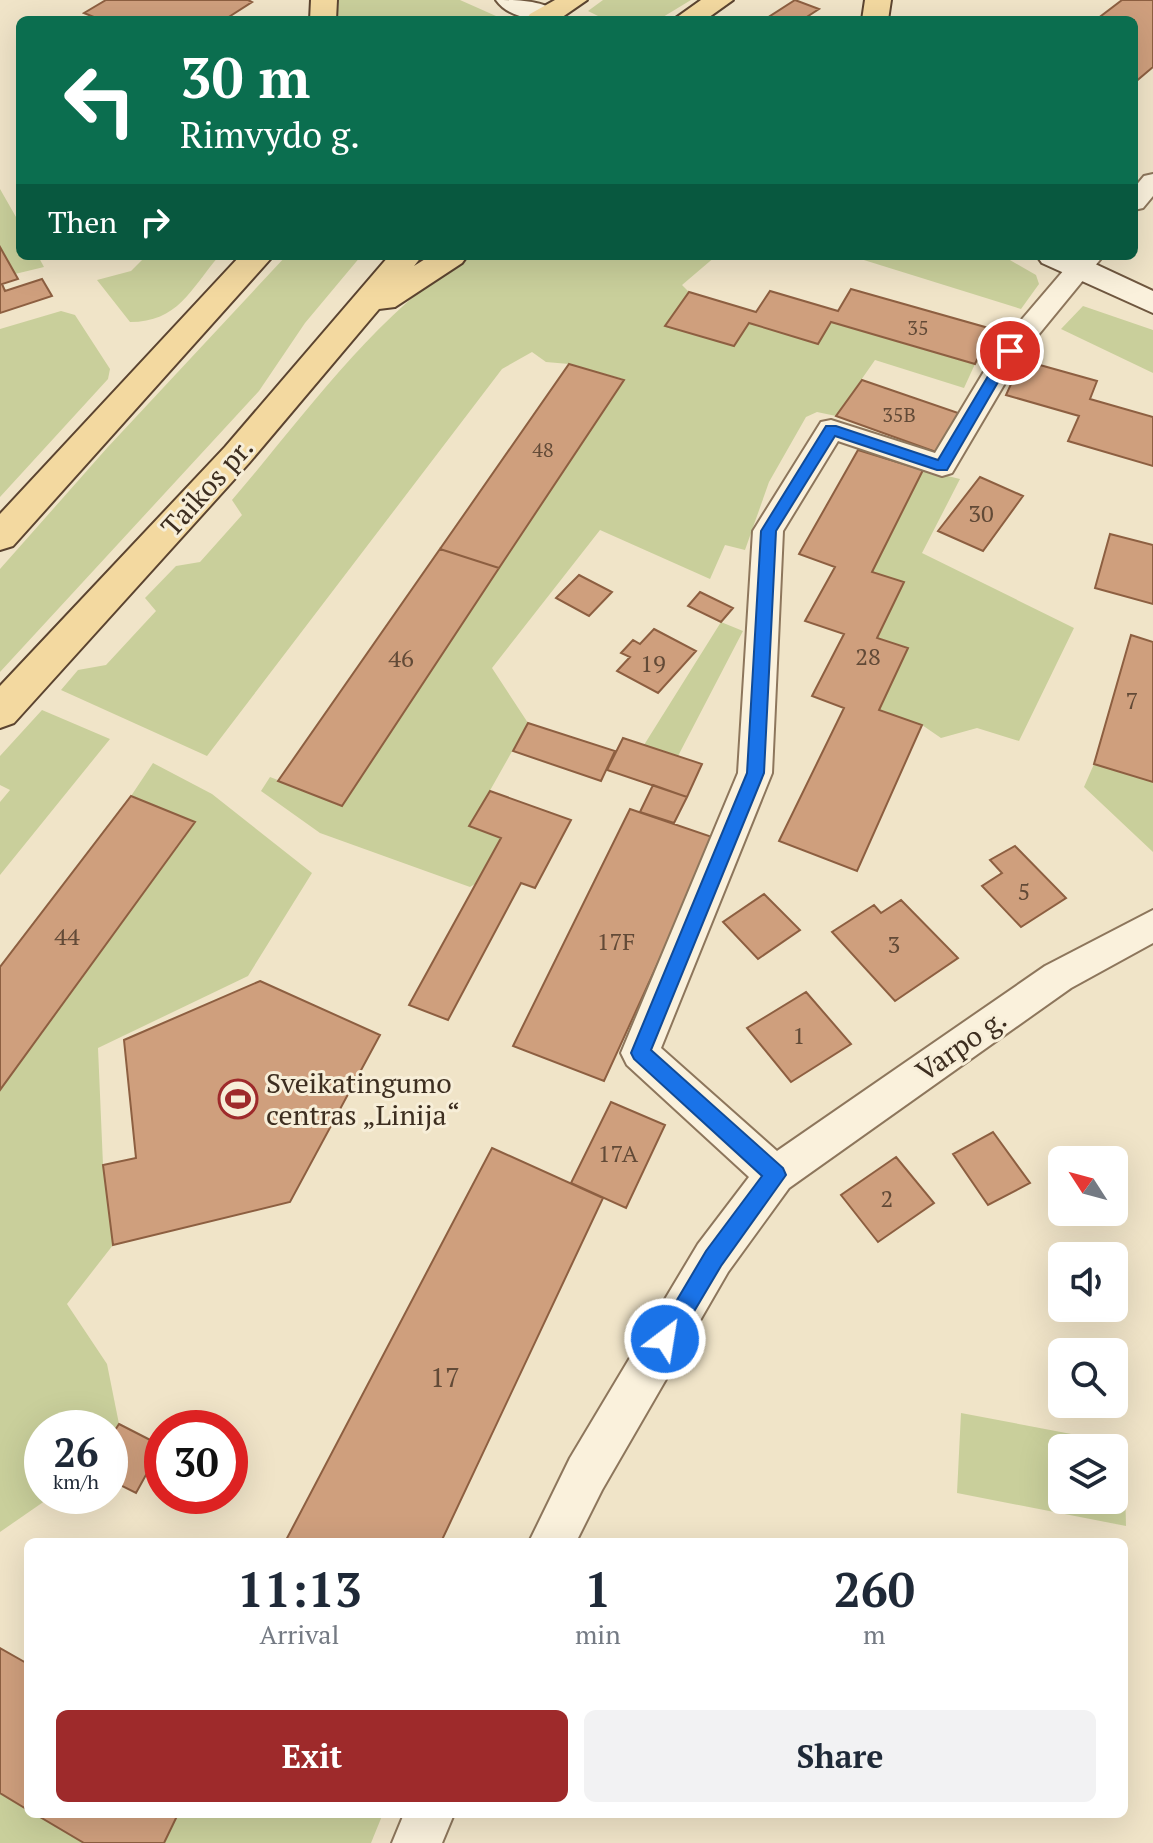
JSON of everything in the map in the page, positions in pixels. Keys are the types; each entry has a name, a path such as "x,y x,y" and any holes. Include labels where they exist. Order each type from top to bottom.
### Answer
{"main road":[{"path":"550,16 574,0"},
{"path":"693,16 720,0"},
{"path":"210,305 238,260"},
{"path":"0,537 253,260"},
{"name":"Taikos pr.","path":"0,712 237,455 403,260"},
{"path":"349,324 445,260"}],"street":[{"path":"509,0 539,16"},
{"path":"1138,198 1153,181"},
{"path":"775,1175 640,1053 755,773 768,531 831,429 942,466 1010,351 1074,260 1153,303"},
{"name":"Varpo g.","path":"554,1538 586,1474 713,1258 775,1175 1058,977 1153,925"},
{"path":"417,1843 427,1818"}],"green space":[{"path":"339,0 460,0 496,16 337,16"},
{"path":"603,0 691,0 665,16 598,16 588,11"},
{"path":"0,189 16,217 16,260 40,260 44,267 15,274 0,247"},
{"path":"142,260 216,260 182,302 172,310 146,321 130,322 97,280 131,271"},
{"path":"282,260 358,260 305,323 259,391 0,672 0,569 107,448"},
{"path":"462,260 711,260 682,285 689,292 665,326 734,346 749,323 818,343 831,322 975,364 964,388 875,360 836,416 817,412 806,417 769,482 745,550 725,545 710,579 600,530 492,668 528,723 470,826 501,838 475,884 470,887 320,833 261,791 270,777 343,805 623,379 569,364 546,362 532,352 502,369 207,756 61,690 78,670 106,665 156,611 145,598 176,566 200,562 242,515 232,500 341,369 400,308"},
{"path":"864,260 1010,260 1036,275 1039,284 1021,309"},
{"path":"1083,306 1153,330 1153,373 1061,329"},
{"path":"61,311 75,315 110,369 108,379 0,497 0,329"},
{"path":"923,470 960,479 922,553 1074,628 1019,741 977,728 941,738 922,725 879,710 908,649 877,638 904,582 872,572"},
{"path":"721,622 743,631 678,756 644,745"},
{"path":"42,710 110,739 0,875 0,802 10,790 0,785 0,756"},
{"path":"153,763 212,794 312,873 248,976 98,1048 103,1165 113,1245 67,1304 107,1364 116,1410 24,1410 26,1514 0,1532 0,1090 195,823 131,796"},
{"path":"1094,764 1153,782 1153,852 1084,787"},
{"path":"961,1413 1071,1434 1048,1434 1048,1511 957,1493"},
{"path":"1065,1514 1126,1514 1126,1526"},
{"path":"0,1793 24,1808 24,1818 42,1818 84,1843 0,1843"},
{"path":"176,1818 381,1818 371,1843 164,1843"}],"building":[{"path":"106,0 252,2 230,16 91,16 84,13"},
{"path":"795,0 819,9 808,16 770,16"},
{"path":"1122,0 1153,0 1153,67 1138,80 1138,16 1101,16"},
{"path":"0,247 18,279 2,284 5,291 42,279 52,296 0,313"},
{"path":"851,289 992,329 975,364 831,322 818,344 749,323 734,346 665,326 689,292 756,312 770,291 838,311"},
{"path":"1022,360 1097,381 1090,399 1153,417 1153,466 1068,441 1079,416 1006,395"},
{"path":"569,364 624,380 499,568 440,549"},
{"path":"862,380 961,414 936,452 836,416"},
{"path":"858,450 923,470 872,572 904,582 877,638 908,648 879,710 922,725 857,871 779,841 844,708 812,696 844,634 805,621 835,567 799,554"},
{"path":"980,477 1023,496 983,551 938,531"},
{"path":"1110,534 1153,545 1153,604 1095,588"},
{"path":"440,549 499,568 342,806 278,781"},
{"path":"579,575 612,592 589,616 556,598"},
{"path":"700,592 733,608 721,622 688,606"},
{"path":"654,629 696,651 658,693 617,671 630,657 621,653 633,640 640,644"},
{"path":"1131,635 1153,642 1153,782 1094,764"},
{"path":"528,723 615,751 601,781 513,751"},
{"path":"623,738 702,764 687,797 607,770"},
{"path":"653,785 687,797 674,823 640,812"},
{"path":"490,791 571,820 535,888 521,883 448,1020 409,1005 501,838 469,826"},
{"path":"131,796 195,822 0,1090 0,967"},
{"path":"630,809 715,838 604,1081 513,1046"},
{"path":"1015,846 1066,898 1021,927 982,886 1002,873 990,860"},
{"path":"764,894 800,930 758,959 723,922"},
{"path":"901,900 958,958 895,1001 832,932 874,905 881,913"},
{"name":"Sveikatingumo centras „Linija“","path":"260,981 380,1035 290,1202 113,1245 103,1165 136,1158 124,1040"},
{"path":"806,992 851,1044 791,1082 747,1028"},
{"path":"611,1102 665,1125 626,1208 571,1183"},
{"path":"993,1132 1030,1183 988,1205 953,1154"},
{"path":"492,1148 603,1198 443,1538 287,1538"},
{"path":"896,1157 934,1203 878,1242 841,1195"},
{"path":"128,1429 144,1437 144,1479 136,1493 128,1489"},
{"path":"0,1648 24,1662 24,1808 0,1793"},
{"path":"42,1818 176,1818 164,1843 84,1843"}],"place":[{"name":"Sveikatingumo centras „Linija“","path":"238,1099"}],"route":[{"path":"665,1339 713,1258 775,1175 640,1053 755,773 768,531 831,429 942,466 1010,351"}]}
